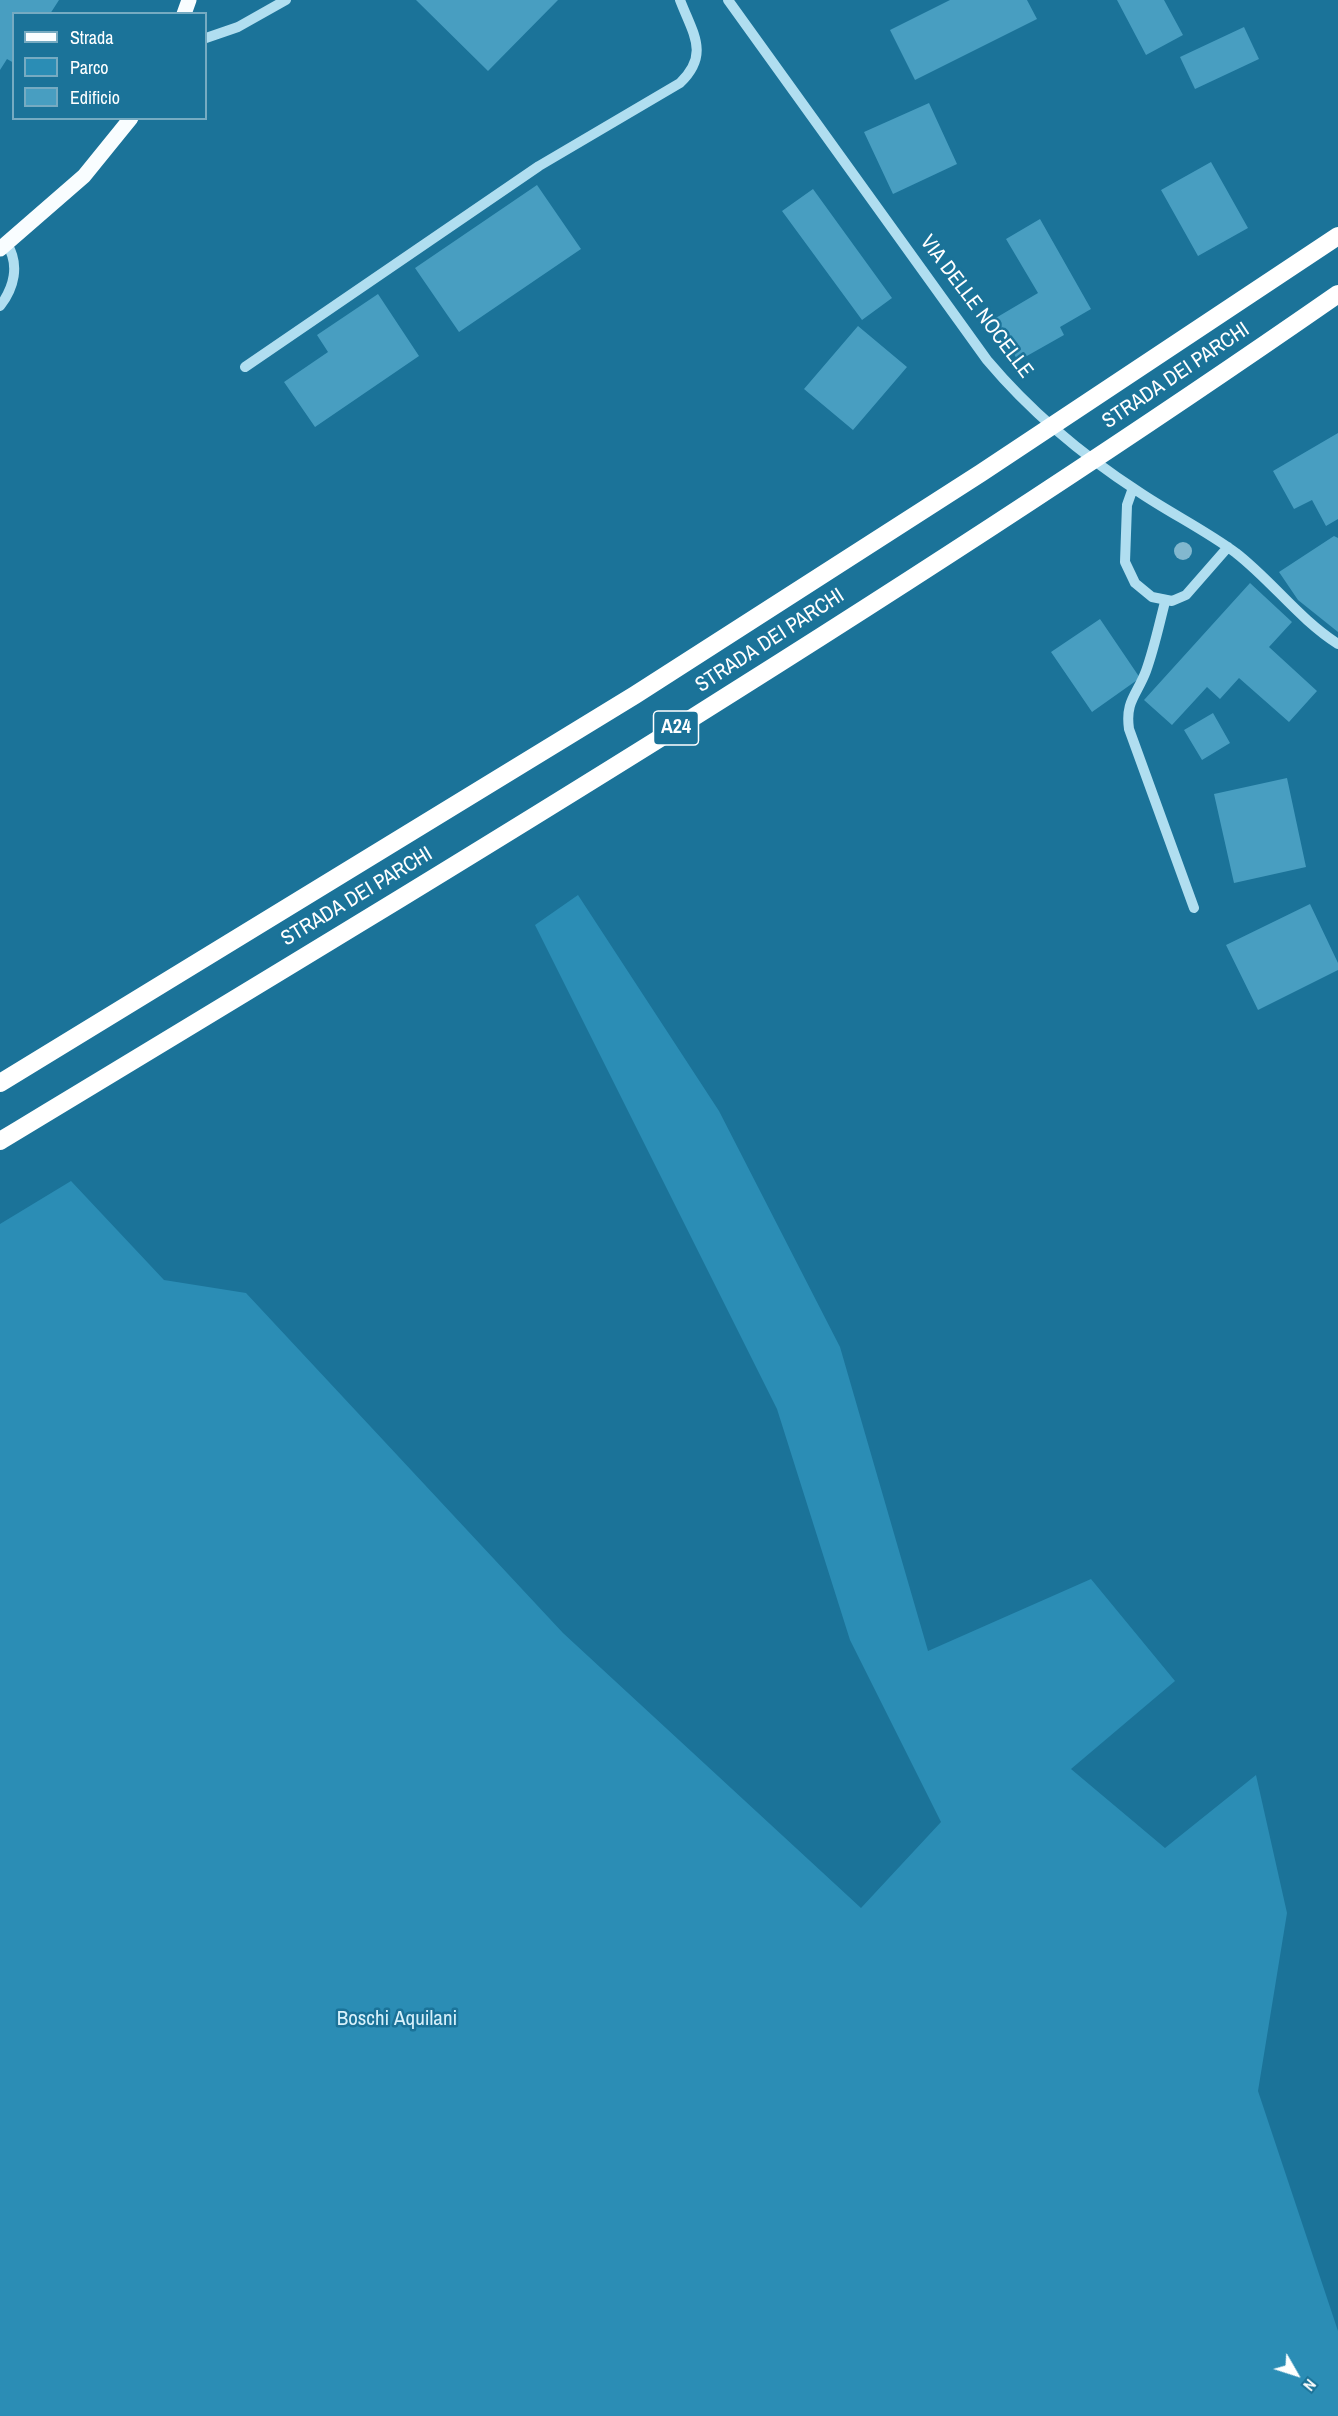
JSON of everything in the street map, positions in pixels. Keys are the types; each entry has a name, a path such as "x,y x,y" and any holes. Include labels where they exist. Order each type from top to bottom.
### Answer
{"highway":[{"name":"STRADA DEI PARCHI","path":"0,1083 635,695 981,473 1338,236"},
{"name":"STRADA DEI PARCHI","path":"0,1141 660,738 1017,509 1338,294"}],"main road":[{"path":"3,247 84,176 129,120"}],"street":[{"path":"207,38 238,27 286,0"},
{"path":"245,367 539,166 680,83 694,68 698,51 680,0"},
{"name":"VIA DELLE NOCELLE","path":"728,0 993,367 1048,423 1133,488 1228,547 1270,582 1317,630 1338,644"},
{"path":"0,306 10,293 14,263 3,247"},
{"path":"1133,488 1127,505 1125,562 1129,573 1140,588 1165,602 1186,595 1228,547"},
{"path":"1165,602 1146,671 1131,699 1127,718 1194,908"}],"green space":[{"name":"Boschi Aquilani","path":"578,895 719,1111 840,1347 928,1651 1091,1579 1175,1681 1071,1769 1165,1848 1256,1775 1287,1913 1258,2091 1338,2331 1338,2416 0,2416 0,1224 71,1181 164,1280 246,1293 563,1633 861,1908 941,1822 850,1640 777,1409 535,925"}],"building":[{"path":"0,0 59,0 51,12 12,12 12,62 7,59 0,70"},
{"path":"416,0 558,0 488,71"},
{"path":"950,0 1027,0 1037,19 915,80 890,30"},
{"path":"1117,0 1164,0 1183,35 1146,55"},
{"path":"1244,27 1259,59 1195,89 1180,57"},
{"path":"929,103 957,164 893,194 864,132"},
{"path":"1211,162 1248,228 1198,256 1161,190"},
{"path":"537,185 581,249 459,332 415,268"},
{"path":"813,189 892,298 862,320 782,211"},
{"path":"1040,219 1091,309 1060,327 1064,335 1018,361 994,319 1038,293 1006,239"},
{"path":"378,294 419,356 315,427 284,382 328,352 317,335"},
{"path":"858,326 907,367 853,430 804,389"},
{"path":"1338,433 1338,519 1326,526 1312,500 1294,509 1273,471"},
{"path":"1334,536 1338,538 1338,632 1298,600 1279,572"},
{"path":"1250,583 1292,622 1269,647 1317,691 1289,722 1239,678 1220,699 1207,687 1172,725 1144,700"},
{"path":"1100,619 1140,678 1092,712 1051,652"},
{"path":"1213,713 1230,743 1202,760 1184,730"},
{"path":"1287,778 1306,867 1234,883 1214,794"},
{"path":"1310,904 1338,963 1338,970 1258,1010 1226,945"}]}
